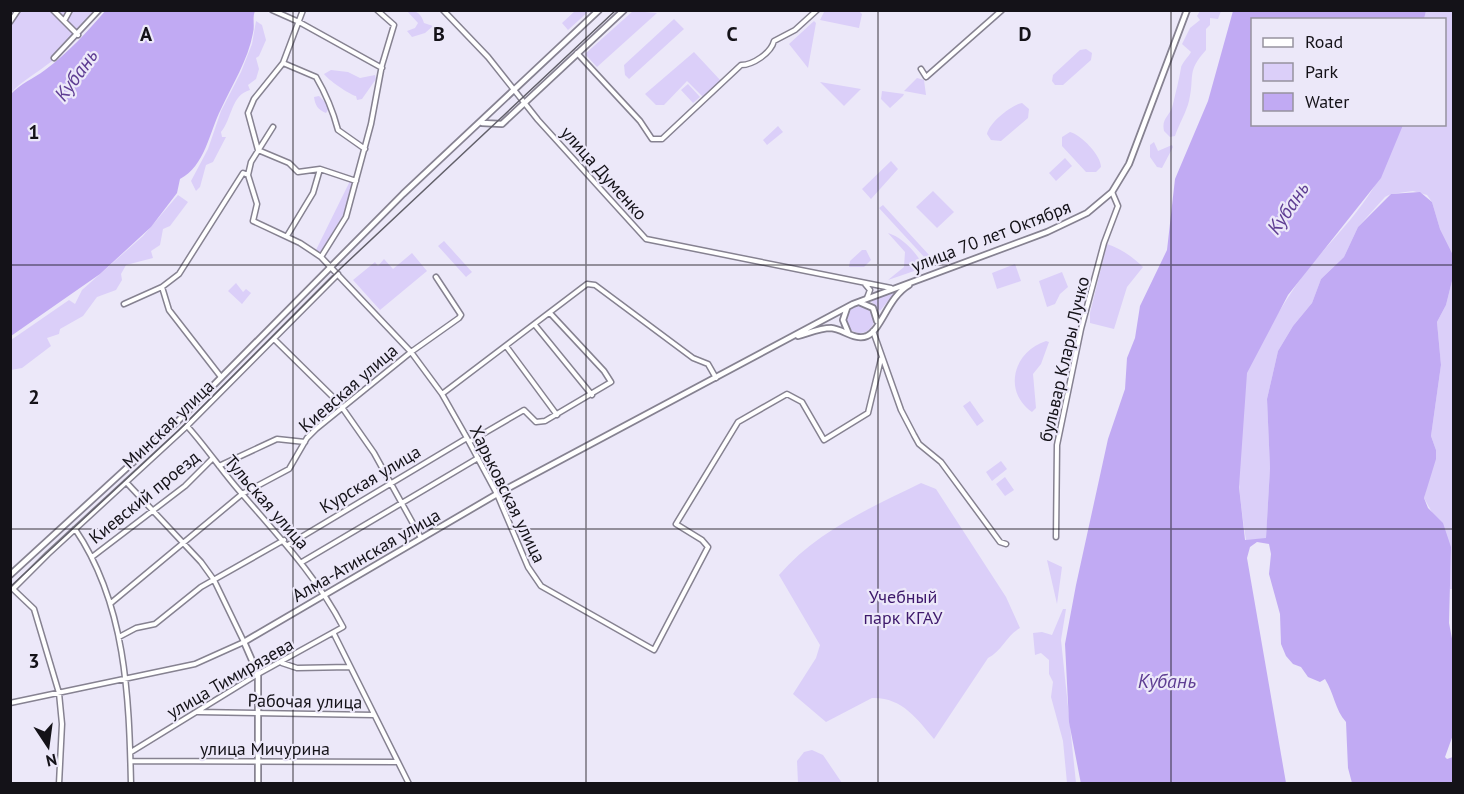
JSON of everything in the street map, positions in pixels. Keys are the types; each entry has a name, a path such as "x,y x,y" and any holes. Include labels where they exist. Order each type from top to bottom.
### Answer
{"main road":[{"name":"Минская улица","path":"10,575 178,421 330,266 599,10"},
{"path":"474,127 486,121 502,123 624,10"},
{"name":"улица 70 лет Октября","path":"859,302 1073,222 1112,192 1133,154 1187,10"},
{"path":"492,122 492,114 498,106"},
{"path":"873,332 899,292 922,279"},
{"path":"892,288 898,288 899,292"},
{"path":"859,302 874,309 876,326"},
{"name":"Алма-Атинская улица","path":"244,642 496,494 859,302"},
{"path":"849,306 843,322 846,330 853,336"},
{"name":"Алма-Атинская улица","path":"787,340 826,328 864,337 873,332"},
{"path":"244,642 258,674 258,783"}],"street":[{"path":"10,22 18,10"},
{"path":"53,10 78,35"},
{"path":"64,21 70,10"},
{"path":"54,58 99,10"},
{"path":"272,10 299,22 382,68"},
{"path":"258,150 248,113 254,99 283,63 303,10"},
{"path":"321,256 346,218 394,25 377,10"},
{"name":"улица Думенко","path":"442,10 488,57 524,102 648,240 892,288"},
{"path":"577,53 640,121 652,139 662,139 741,65 753,63 773,46 774,41 795,30 817,10"},
{"path":"921,69 926,77 1002,10"},
{"path":"283,63 316,77 323,95 330,104 338,130 365,149"},
{"path":"124,304 162,287 179,274 243,173 248,175 258,150 273,127"},
{"path":"258,150 289,163 298,172 320,169 356,181"},
{"path":"287,236 313,193 320,169"},
{"name":"Харьковская улица","path":"248,175 257,204 254,221 287,236 321,256 411,352 442,394 496,494 528,567 541,586 654,650 708,547 702,540 676,524 738,422 787,394 802,402 824,440 868,413 881,359"},
{"name":"бульвар Клары Лучко","path":"1056,537 1057,445 1081,329 1104,243 1118,206 1112,192"},
{"name":"Минская улица","path":"59,693 34,609 13,589 188,426 338,274"},
{"name":"Киевская улица","path":"111,603 242,494 289,469 305,442 316,429 411,352 461,315 436,277"},
{"path":"442,394 587,284 595,285 693,358 708,364 716,379"},
{"path":"865,284 870,290 866,299"},
{"name":"Минская улица","path":"162,287 169,310 221,377"},
{"path":"506,346 557,415 612,381 549,313"},
{"path":"535,325 592,395"},
{"path":"873,332 901,410 919,444 941,462 999,542 1006,544"},
{"path":"274,339 339,403 374,453 421,538"},
{"name":"Курская улица","path":"288,545 390,482 524,410 536,422 545,422 557,415"},
{"name":"Тульская улица","path":"188,426 212,459 302,562 326,594 344,627"},
{"path":"219,466 278,439 305,442"},
{"path":"302,562 478,458"},
{"name":"Киевский проезд","path":"92,556 154,511 212,459"},
{"path":"126,482 201,562 214,580 244,642"},
{"path":"75,530 92,556 111,603 119,637 126,680 131,783"},
{"path":"119,637 136,628 155,624 201,587 284,540"},
{"name":"улица Тимирязева","path":"130,752 258,674 282,663 344,627"},
{"path":"334,634 410,783"},
{"name":"Алма-Атинская улица","path":"10,703 126,680 206,661 244,642"},
{"path":"282,663 297,668 350,667"},
{"path":"59,693 62,724 59,783"},
{"name":"Рабочая улица","path":"198,712 374,715"},
{"name":"улица Мичурина","path":"131,761 398,762"}],"green space":[{"path":"825,10 859,11 862,14 859,28 820,20"},
{"path":"11,11 101,11 60,55 11,93"},
{"path":"407,11 416,12 424,23 433,26 425,33 412,37 407,31 415,28 418,23"},
{"path":"575,11 589,11 568,30 562,23"},
{"path":"633,11 657,13 597,67 585,54"},
{"path":"1200,11 1221,11 1218,19 1210,18 1210,25 1206,29 1206,50 1193,69 1188,105 1175,136 1170,137 1164,131 1163,126 1172,108 1181,66 1191,52 1182,44 1190,28 1200,20 1197,16"},
{"path":"1426,11 1453,11 1453,589 1450,589 1451,547 1424,498 1436,450 1431,436 1441,365 1437,322 1446,305 1452,281 1452,253 1440,229 1432,202 1427,195 1413,191 1385,197 1358,227 1344,257 1321,279 1312,303 1293,326 1278,351 1267,399 1270,468 1266,539 1246,540 1237,463 1237,425 1241,386 1251,361 1283,305 1311,265 1365,201 1384,167 1399,126 1446,126 1446,18 1424,18"},
{"path":"674,19 684,29 629,79 625,75 624,65"},
{"path":"256,21 262,25 266,40 256,58 259,69 256,79 248,85 250,90 235,102 221,132 222,137 226,137 213,162 206,165 200,187 196,191 191,181 208,149 221,111 241,72 252,44"},
{"path":"814,21 816,23 808,68 789,44"},
{"path":"1086,49 1092,53 1091,60 1063,85 1055,85 1052,81 1053,75 1080,50"},
{"path":"694,52 721,81 703,97 687,81 664,105 656,105 645,94"},
{"path":"331,70 348,72 360,78 375,75 376,79 362,99 357,100 356,96 324,74"},
{"path":"917,78 924,80 926,95 904,91"},
{"path":"820,82 861,89 844,106"},
{"path":"688,84 700,97 693,103 681,90"},
{"path":"882,91 904,94 890,108 881,99"},
{"path":"319,96 330,107 326,113 316,105 314,97"},
{"path":"1022,103 1029,109 1028,118 1001,141 991,140 987,134 996,120 1017,104"},
{"path":"778,126 783,132 767,145 763,140"},
{"path":"1070,132 1085,141 1098,157 1101,167 1096,172 1086,172 1062,146 1062,137"},
{"path":"1154,142 1158,151 1172,145 1173,147 1162,168 1157,167 1150,157 1150,145"},
{"path":"1065,158 1072,166 1056,181 1049,173"},
{"path":"891,161 898,169 871,199 862,189"},
{"path":"350,181 353,183 343,215 321,252 316,250"},
{"path":"933,191 954,212 937,228 916,207"},
{"path":"178,195 188,202 170,226 163,229 160,245 151,251 153,258 126,265 121,274 122,280 116,290 97,297 83,316 60,329 59,334 47,338 51,346 22,368 11,370 11,340 69,300 75,304 82,290 143,236"},
{"path":"883,205 930,256 926,259 879,208"},
{"path":"888,233 910,247 923,268 888,280 904,267 905,252"},
{"path":"444,241 472,272 466,277 438,246"},
{"path":"1107,244 1126,253 1143,267 1127,287 1114,329 1090,323 1090,313"},
{"path":"862,250 866,250 871,260 864,267 849,267 850,261"},
{"path":"412,253 427,271 380,310 353,280 375,262 378,266 384,259 393,269"},
{"path":"1015,264 1021,281 997,289 992,273"},
{"path":"1062,272 1068,287 1060,294 1055,304 1047,307 1039,281"},
{"path":"236,283 243,292 246,289 251,293 242,304 228,291"},
{"path":"896,291 880,311 871,301 871,299"},
{"path":"860,305 870,309 874,319 870,329 860,333 850,329 846,319 850,309"},
{"path":"1046,341 1049,342 1041,364 1033,374 1036,408 1032,412 1017,393 1016,372 1026,353"},
{"path":"970,401 984,421 977,426 963,406"},
{"path":"1001,461 1007,469 992,481 986,472"},
{"path":"1005,477 1014,490 1005,496 996,484"},
{"name":"Учебный парк КГАУ","path":"921,483 936,489 1006,597 1020,628 988,658 934,739 908,711 892,701 883,699 872,698 826,722 793,694 816,658 820,645 779,575 794,559 827,533 864,511"},
{"path":"1047,560 1062,567 1057,604"},
{"path":"1063,609 1066,609 1061,640 1076,783 1067,783 1063,741 1051,697 1053,682 1049,674 1049,660 1041,653 1035,655 1033,633 1042,632 1052,635"},
{"path":"812,750 823,755 842,783 798,783 797,761 804,752"}],"water":[{"name":"Кубань","path":"106,10 255,11 251,43 244,63 201,157 195,166 180,179 177,193 151,227 100,274 11,336 11,94 62,57"},
{"path":"1233,11 1426,11 1424,18 1251,18 1251,126 1403,126 1381,178 1288,295 1247,373 1239,487 1245,540 1266,538 1270,468 1267,399 1278,351 1293,326 1312,303 1321,279 1344,257 1358,227 1391,194 1420,192 1432,202 1440,229 1452,253 1452,281 1446,305 1437,322 1441,365 1431,436 1436,450 1436,459 1424,498 1428,508 1443,523 1451,547 1449,623 1454,649 1454,732 1445,757 1447,759 1453,757 1453,783 1352,783 1348,768 1346,722 1339,712 1325,679 1320,682 1308,677 1301,667 1293,664 1286,656 1281,644 1280,614 1269,574 1271,554 1269,544 1257,542 1250,547 1247,558 1286,783 1081,784 1069,722 1065,644 1108,439 1125,389 1127,358 1135,338 1140,306 1167,250 1175,179 1208,101"}],"tram line":[{"path":"10,587 178,431 341,268 616,10"}]}
